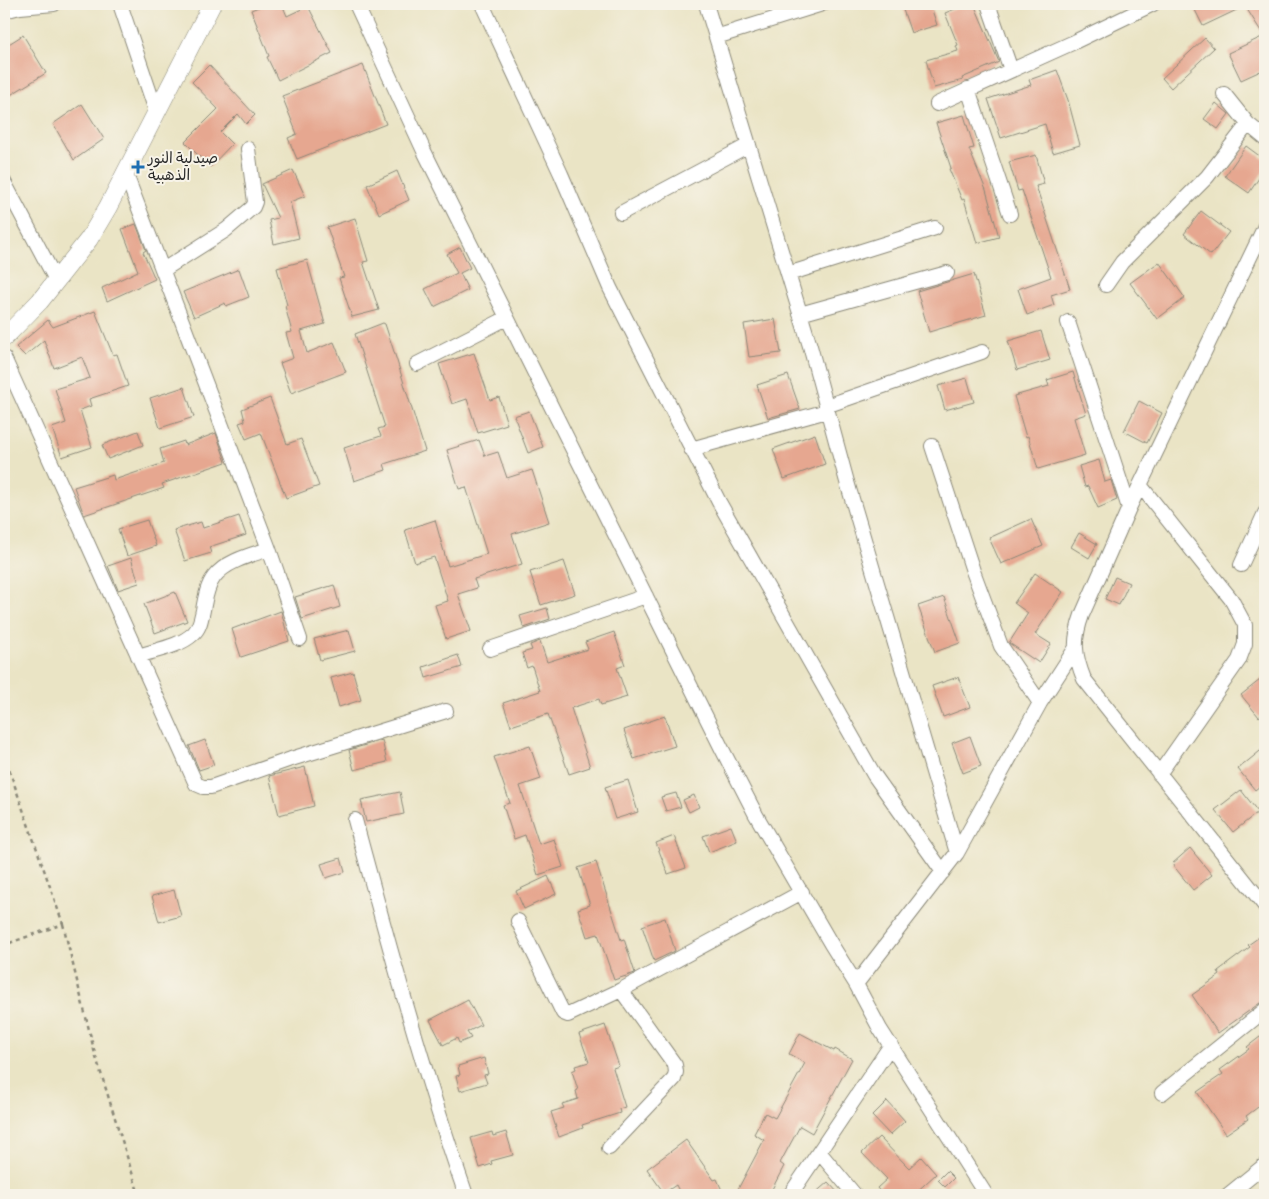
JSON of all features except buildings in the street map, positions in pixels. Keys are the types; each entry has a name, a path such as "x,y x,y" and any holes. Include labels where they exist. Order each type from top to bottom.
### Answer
{"main road":[{"path":"4,338 40,302 89,239 212,4"}],"street":[{"path":"4,11 20,7 54,4"},
{"path":"120,4 156,111"},
{"path":"356,4 424,152 743,790 891,1045 986,1195"},
{"path":"482,4 562,174 610,288 692,449 758,572 874,775 943,872"},
{"path":"706,4 800,314 847,482 957,854"},
{"path":"716,37 822,4"},
{"path":"988,4 1011,70"},
{"path":"937,104 1153,4"},
{"path":"968,89 1010,214"},
{"path":"1224,94 1248,124 1265,138"},
{"path":"1106,285 1128,255 1207,177 1248,124"},
{"path":"621,213 749,145"},
{"path":"163,270 226,230 253,207 255,202 248,149"},
{"path":"125,172 269,549 300,639"},
{"path":"4,182 56,280"},
{"path":"1265,226 1129,508 1082,615 1076,631 1075,649 1084,679 1265,906"},
{"path":"788,274 936,228"},
{"path":"800,314 947,273"},
{"path":"417,364 507,318"},
{"path":"1068,322 1129,508"},
{"path":"692,449 827,408 982,352"},
{"path":"4,358 196,784 203,787 211,787 291,759 446,711"},
{"path":"932,446 973,571 1001,646 1040,703"},
{"path":"1140,485 1232,599 1245,625 1245,644 1239,660 1159,774"},
{"path":"1242,565 1265,513"},
{"path":"138,656 172,645 193,634 200,625 206,592 214,577 226,566 269,549"},
{"path":"490,648 646,596"},
{"path":"856,984 957,854 1040,703 1075,649"},
{"path":"355,820 410,1024 466,1195"},
{"path":"518,921 563,1013 568,1015 621,990 802,892"},
{"path":"609,1148 674,1079 676,1072 675,1065 621,990"},
{"path":"1162,1093 1265,1010"},
{"path":"790,1195 891,1045"},
{"path":"820,1153 855,1195"},
{"path":"1228,1195 1265,1165"}],"path":[{"path":"4,755 63,924 95,1054 139,1195"},
{"path":"4,945 63,924"}],"place":[{"name":"صيدلية النور الذهبية","path":"138,167"}]}
